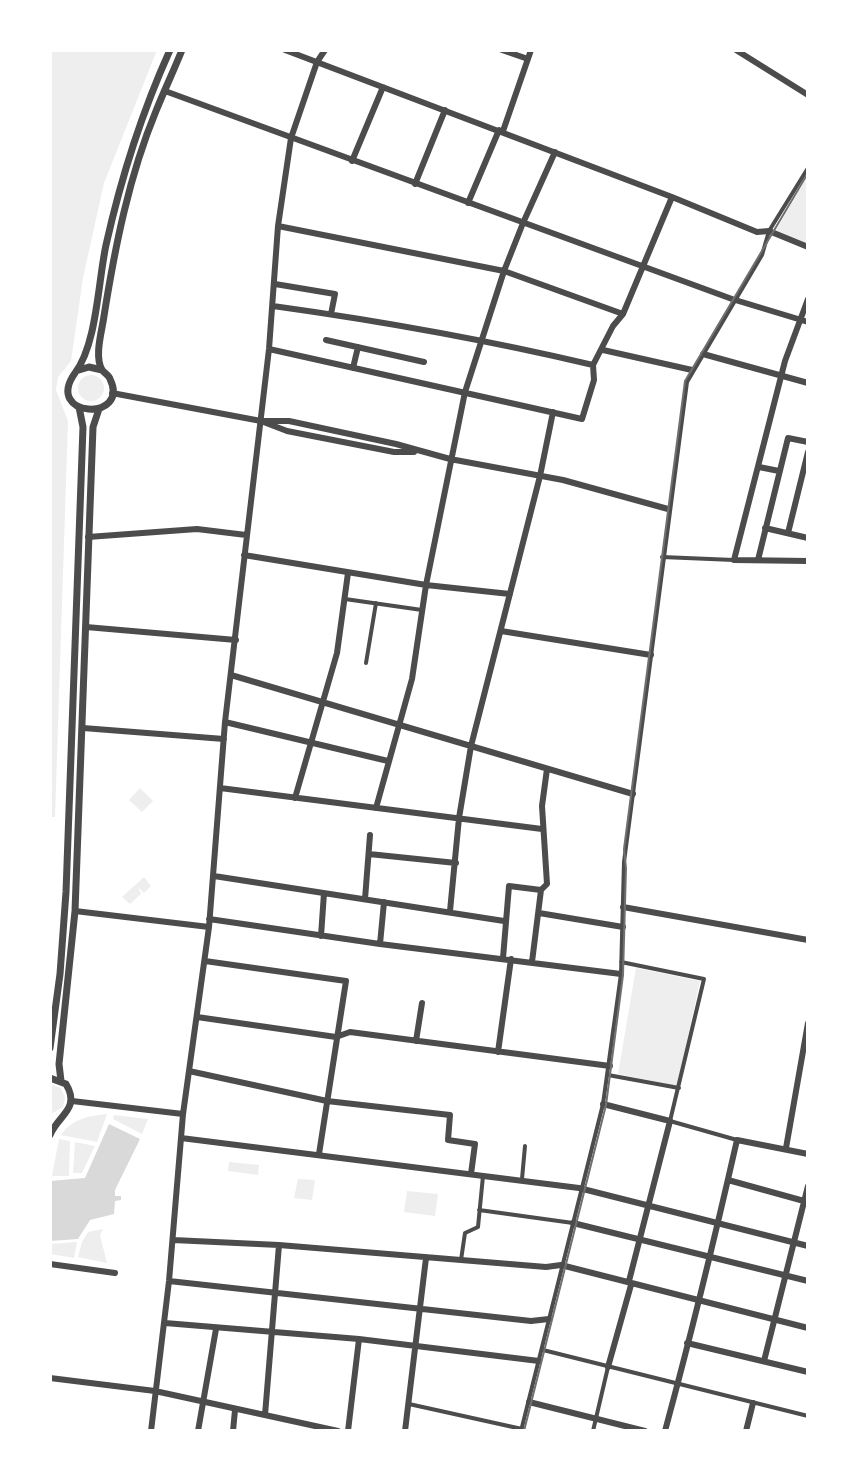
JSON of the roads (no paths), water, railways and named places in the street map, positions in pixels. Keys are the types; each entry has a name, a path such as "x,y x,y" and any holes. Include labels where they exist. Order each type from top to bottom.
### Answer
{"street":[{"path":"99,409 79,407 70,397 69,383 89,349 98,282 126,170 170,50"},
{"path":"61,1081 59,1064 75,911 93,427 99,409 110,400 112,393 111,380 102,370 99,350 116,246 150,128 182,50"},
{"path":"285,50 757,232 769,231 808,247"},
{"path":"151,1431 165,1323 183,1114 214,876 225,722 269,349 278,226 291,138 317,62 325,50"},
{"path":"502,50 528,59"},
{"path":"468,203 501,131 531,50"},
{"path":"736,50 808,95"},
{"path":"352,161 383,87"},
{"path":"165,91 733,299 804,321"},
{"path":"415,184 445,110"},
{"path":"376,808 412,679 426,585 465,392 504,271 555,152"},
{"path":"409,1404 522,1430 610,1066 621,974 624,862 687,382 733,299 762,255 769,231 808,168"},
{"path":"269,349 582,419 594,380 593,365 613,326 623,314 672,197"},
{"path":"278,226 504,271 623,314"},
{"path":"275,284 335,294 331,314"},
{"path":"734,560 782,375 804,321 808,299"},
{"path":"273,306 481,339 593,365"},
{"path":"326,340 424,362"},
{"path":"353,368 358,347"},
{"path":"603,350 692,370"},
{"path":"703,354 808,383"},
{"path":"77,371 89,367 102,370"},
{"path":"112,393 261,421 289,421 450,459 540,476 668,509"},
{"path":"50,1048 66,892 83,427 79,407"},
{"path":"450,911 459,818 471,746 540,476 553,412"},
{"path":"758,560 788,438 808,442"},
{"path":"788,533 808,452"},
{"path":"759,467 779,471"},
{"path":"765,528 808,538"},
{"path":"88,537 197,529 246,535"},
{"path":"244,555 426,585 510,594"},
{"path":"662,557 808,561"},
{"path":"295,798 309,740 337,653 348,573"},
{"path":"344,599 422,610"},
{"path":"366,663 376,603"},
{"path":"86,627 236,640"},
{"path":"501,631 651,655"},
{"path":"231,675 633,794"},
{"path":"225,722 388,761"},
{"path":"83,728 224,739"},
{"path":"532,962 541,890 547,884 542,829 547,769"},
{"path":"220,788 542,829"},
{"path":"365,899 370,835"},
{"path":"369,854 456,863"},
{"path":"214,876 504,921"},
{"path":"498,1052 507,959 504,921 509,886 541,890"},
{"path":"321,936 324,893"},
{"path":"380,944 384,902"},
{"path":"623,907 808,940"},
{"path":"75,911 209,923 621,974"},
{"path":"539,913 623,927"},
{"path":"205,961 346,981 319,1154"},
{"path":"593,1431 704,979 621,962"},
{"path":"416,1041 422,1003"},
{"path":"197,1017 336,1037 350,1032 610,1066"},
{"path":"786,1148 808,1023"},
{"path":"189,1071 327,1101 450,1115 448,1140 475,1144 471,1174"},
{"path":"608,1075 679,1088"},
{"path":"50,1078 61,1081 69,1089 72,1101 68,1112 54,1121 50,1135"},
{"path":"72,1101 183,1114"},
{"path":"603,1104 737,1140 808,1154"},
{"path":"181,1138 580,1188 808,1246"},
{"path":"665,1431 737,1140"},
{"path":"522,1179 525,1146"},
{"path":"461,1260 465,1233 478,1227 483,1176"},
{"path":"728,1180 804,1201"},
{"path":"764,1361 808,1186"},
{"path":"479,1210 573,1223 808,1281"},
{"path":"173,1240 279,1245 546,1267 563,1265 808,1328"},
{"path":"265,1415 279,1245"},
{"path":"405,1431 426,1258"},
{"path":"50,1264 115,1273"},
{"path":"169,1281 531,1321 549,1319"},
{"path":"165,1323 359,1339 539,1361"},
{"path":"198,1431 216,1329"},
{"path":"348,1431 359,1339"},
{"path":"687,1343 808,1372"},
{"path":"542,1350 677,1386 808,1416"},
{"path":"50,1378 155,1391 338,1431"},
{"path":"529,1402 645,1431"},
{"path":"746,1431 753,1403"},
{"path":"233,1431 235,1410"}],"tram line":[{"path":"524,1431 606,1105 623,975 624,849 685,381 808,173"}]}
